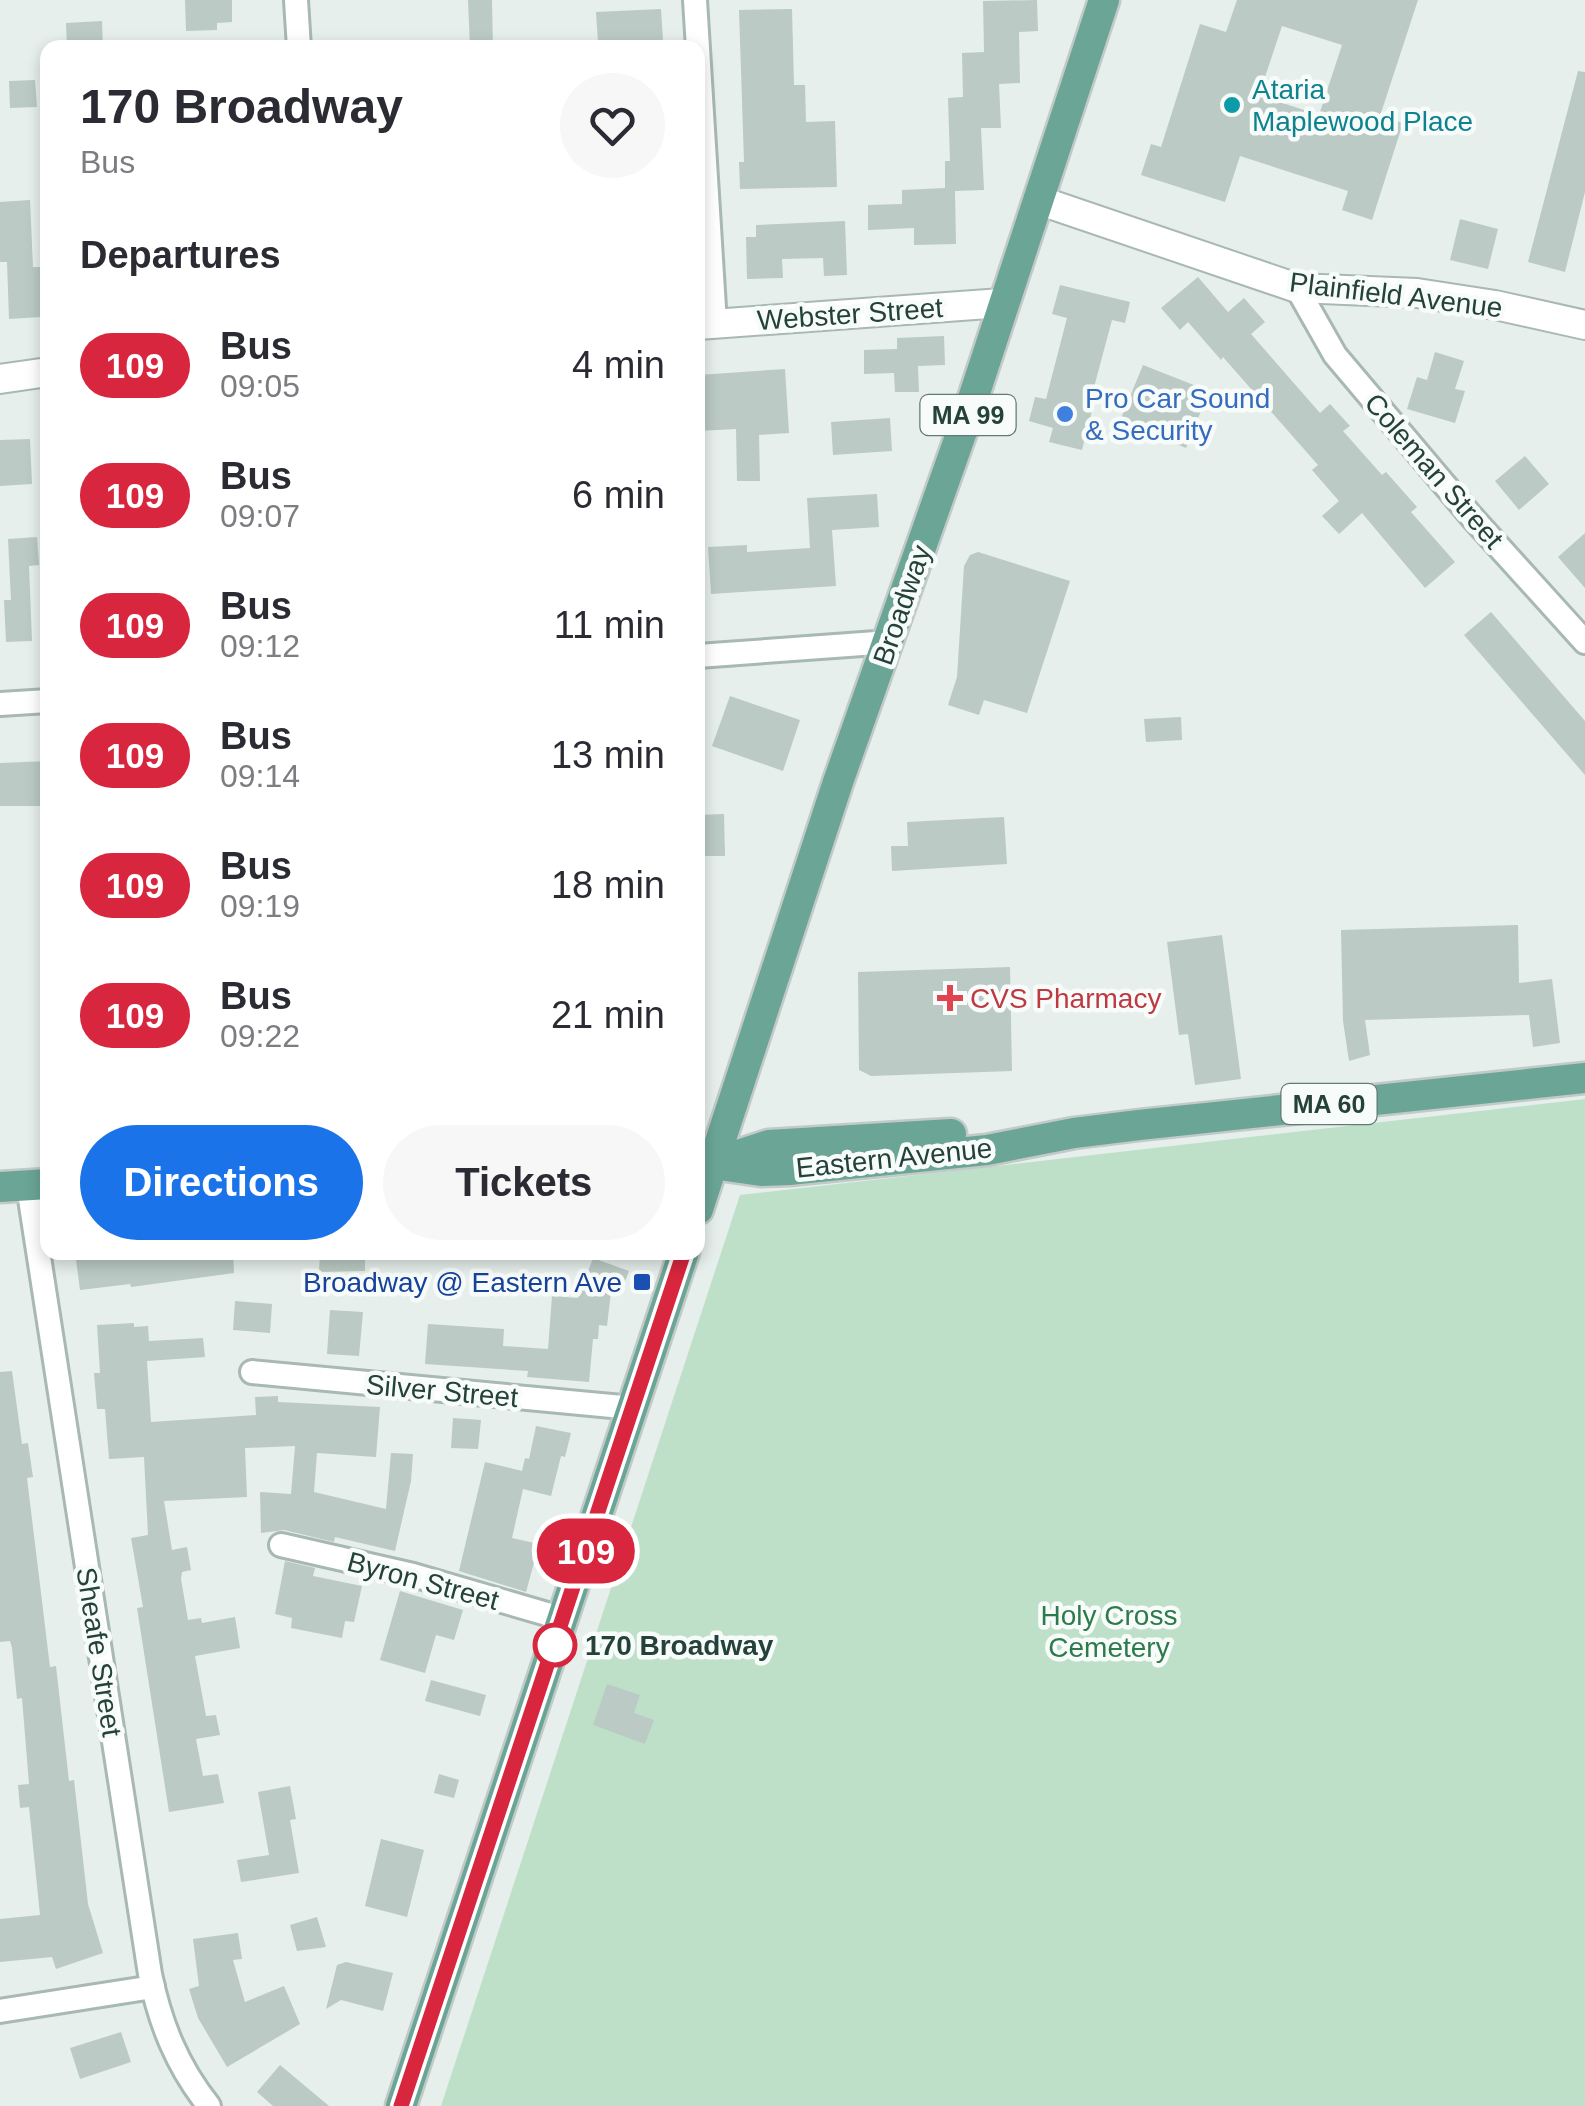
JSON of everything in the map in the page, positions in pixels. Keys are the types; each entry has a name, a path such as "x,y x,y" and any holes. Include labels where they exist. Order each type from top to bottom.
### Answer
{"main road":[{"name":"Broadway","path":"706,1162 890,642 1104,0"},
{"name":"Eastern Avenue","path":"706,1162 769,1145 986,1131 1074,1133 1585,1078"},
{"path":"401,2106 681,1260"}],"street":[{"path":"296,0 299,40"},
{"path":"694,0 695,40"},
{"name":"Plainfield Avenue","path":"1038,200 1297,288 1417,293 1495,304 1585,325"},
{"name":"Coleman Street","path":"1297,288 1335,355 1585,642"},
{"path":"705,297 706,324"},
{"name":"Webster Street","path":"706,324 1002,303"},
{"path":"0,379 40,373"},
{"path":"705,655 890,642"},
{"path":"0,704 40,702"},
{"name":"Sheafe Street","path":"25,1186 152,1987 179,2064 209,2106"},
{"name":"Silver Street","path":"252,1372 633,1408"},
{"name":"Byron Street","path":"281,1545 412,1576 564,1619"},
{"path":"0,2011 152,1987"}],"green space":[{"name":"Holy Cross Cemetery","path":"1585,1099 1585,2106 441,2106 740,1195"}],"building":[{"path":"185,0 232,0 232,22 217,23 217,30 186,31"},
{"path":"468,0 492,0 493,40 470,40"},
{"path":"1037,0 1038,31 1019,32 1020,83 999,84 1001,128 981,128 984,190 955,191 956,244 914,245 914,228 868,230 868,205 902,204 902,190 945,188 945,161 950,161 948,98 963,97 962,53 984,52 983,1"},
{"name":"Ataria Maplewood Place","path":"1237,0 1418,0 1380,116 1403,123 1372,220 1342,210 1348,191 1240,156 1225,202 1141,175 1151,144 1161,147 1200,24 1226,32","holes":["1282,26 1342,45 1319,115 1259,95"]},
{"path":"661,9 663,40 598,40 596,12"},
{"path":"792,9 794,85 805,85 806,122 835,121 837,187 740,189 739,162 744,162 739,10"},
{"path":"102,21 103,40 67,40 66,23"},
{"path":"1578,71 1585,72 1585,192 1565,272 1528,262"},
{"path":"35,80 37,107 10,108 9,81"},
{"path":"30,200 33,267 40,267 40,317 9,319 7,262 0,262 0,202"},
{"path":"1460,219 1498,229 1488,269 1450,260"},
{"path":"845,221 847,275 824,276 823,258 782,259 783,278 747,279 746,237 756,237 756,225"},
{"path":"1198,277 1228,312 1244,298 1265,322 1251,334 1320,413 1330,404 1350,426 1343,431 1417,507 1411,512 1455,562 1425,588 1362,513 1339,534 1322,516 1339,501 1312,470 1318,465 1188,322 1180,330 1161,308"},
{"path":"1060,285 1130,302 1125,323 1112,320 1089,406 1093,407 1082,450 1049,442 1053,428 1029,421 1035,397 1046,399 1067,318 1052,314"},
{"path":"944,336 945,365 918,366 919,392 895,392 894,373 864,374 864,350 897,349 897,338"},
{"path":"1435,352 1464,361 1455,389 1465,391 1455,423 1407,409 1417,377 1427,380"},
{"path":"1143,365 1209,391 1186,448 1120,421"},
{"path":"785,369 789,433 759,435 760,481 737,481 736,429 705,431 705,375"},
{"path":"890,418 892,451 833,455 831,422"},
{"path":"30,439 32,484 0,486 0,440"},
{"path":"1525,456 1549,484 1519,510 1495,481"},
{"path":"877,494 879,527 832,530 836,586 711,594 708,547 747,545 747,552 810,548 807,498"},
{"path":"1585,533 1585,588 1558,557"},
{"path":"37,537 39,565 29,566 32,641 6,642 4,600 11,600 8,539"},
{"path":"978,552 1070,581 1027,713 984,700 979,715 948,705 957,677 964,566 970,555"},
{"path":"1491,612 1585,721 1585,775 1464,635"},
{"path":"730,696 800,720 783,771 712,746"},
{"path":"1181,717 1182,740 1146,742 1144,719"},
{"path":"40,761 40,806 0,806 0,763"},
{"path":"724,814 725,856 705,856 705,815"},
{"path":"1004,817 1007,864 892,871 891,846 908,846 907,822"},
{"path":"1518,925 1519,983 1552,979 1560,1043 1533,1047 1529,1015 1365,1020 1370,1055 1349,1061 1343,1021 1341,930"},
{"path":"1222,935 1241,1079 1195,1085 1188,1034 1179,1035 1167,942"},
{"path":"1010,967 1012,1071 871,1076 859,1070 858,972"},
{"path":"76,1260 233,1260 234,1273 80,1290"},
{"path":"320,1260 365,1260 365,1271 319,1272"},
{"path":"592,1260 629,1271 620,1295 611,1292 607,1326 599,1325 598,1339 593,1339 589,1382 527,1377 528,1371 425,1364 428,1324 504,1329 503,1346 548,1349 552,1296 578,1298"},
{"path":"235,1301 272,1304 270,1333 233,1330"},
{"path":"330,1310 363,1312 359,1356 327,1354"},
{"path":"134,1323 134,1327 148,1326 149,1341 203,1338 205,1357 147,1361 151,1422 256,1415 255,1397 278,1396 278,1402 380,1407 376,1457 317,1453 314,1492 386,1509 391,1453 413,1454 395,1551 284,1530 261,1533 260,1492 291,1494 295,1446 245,1448 247,1497 164,1501 172,1550 187,1547 191,1570 182,1572 181,1579 188,1620 201,1618 202,1623 235,1617 240,1648 195,1656 206,1716 216,1715 220,1735 196,1739 203,1776 218,1774 224,1803 169,1812 137,1608 143,1607 131,1538 148,1535 144,1457 109,1459 105,1409 97,1409 94,1373 100,1373 97,1325"},
{"path":"12,1371 22,1444 28,1443 33,1477 27,1478 50,1667 56,1666 88,1904 103,1953 56,1969 52,1957 0,1962 0,1919 40,1915 29,1807 20,1808 18,1785 29,1784 22,1698 17,1699 10,1641 0,1642 0,1372"},
{"path":"453,1418 481,1420 478,1449 451,1448"},
{"path":"536,1426 571,1433 551,1496 523,1489 512,1538 539,1544 526,1592 459,1571 485,1462 522,1471 525,1458 529,1459"},
{"path":"285,1561 315,1568 313,1576 362,1586 354,1622 345,1621 342,1638 291,1628 292,1618 275,1614"},
{"path":"400,1591 463,1610 454,1640 436,1635 425,1673 380,1660"},
{"path":"431,1680 486,1695 480,1716 425,1701"},
{"path":"607,1684 640,1695 634,1713 654,1720 645,1744 593,1725"},
{"path":"439,1774 459,1780 454,1798 434,1793"},
{"path":"290,1786 296,1819 290,1820 299,1873 241,1882 237,1860 269,1855 258,1792"},
{"path":"381,1839 424,1850 407,1917 365,1906"},
{"path":"317,1917 326,1947 297,1951 290,1925"},
{"path":"238,1933 242,1959 233,1960 245,2002 284,1986 300,2024 227,2067 198,2018 189,1989 199,1986 193,1939"},
{"path":"346,1962 393,1973 383,2011 341,2000 326,2009 337,1965"},
{"path":"121,2032 131,2062 80,2079 70,2048"},
{"path":"280,2065 329,2106 273,2106 257,2092"}],"bus line":[{"name":"109","path":"401,2106 682,1260"}],"place":[{"name":"Ataria Maplewood Place","path":"1232,105"},
{"name":"Pro Car Sound & Security","path":"1065,414"},
{"name":"CVS Pharmacy","path":"950,998"},
{"name":"Broadway @ Eastern Ave","path":"642,1282"},
{"name":"170 Broadway","path":"555,1645"}]}
